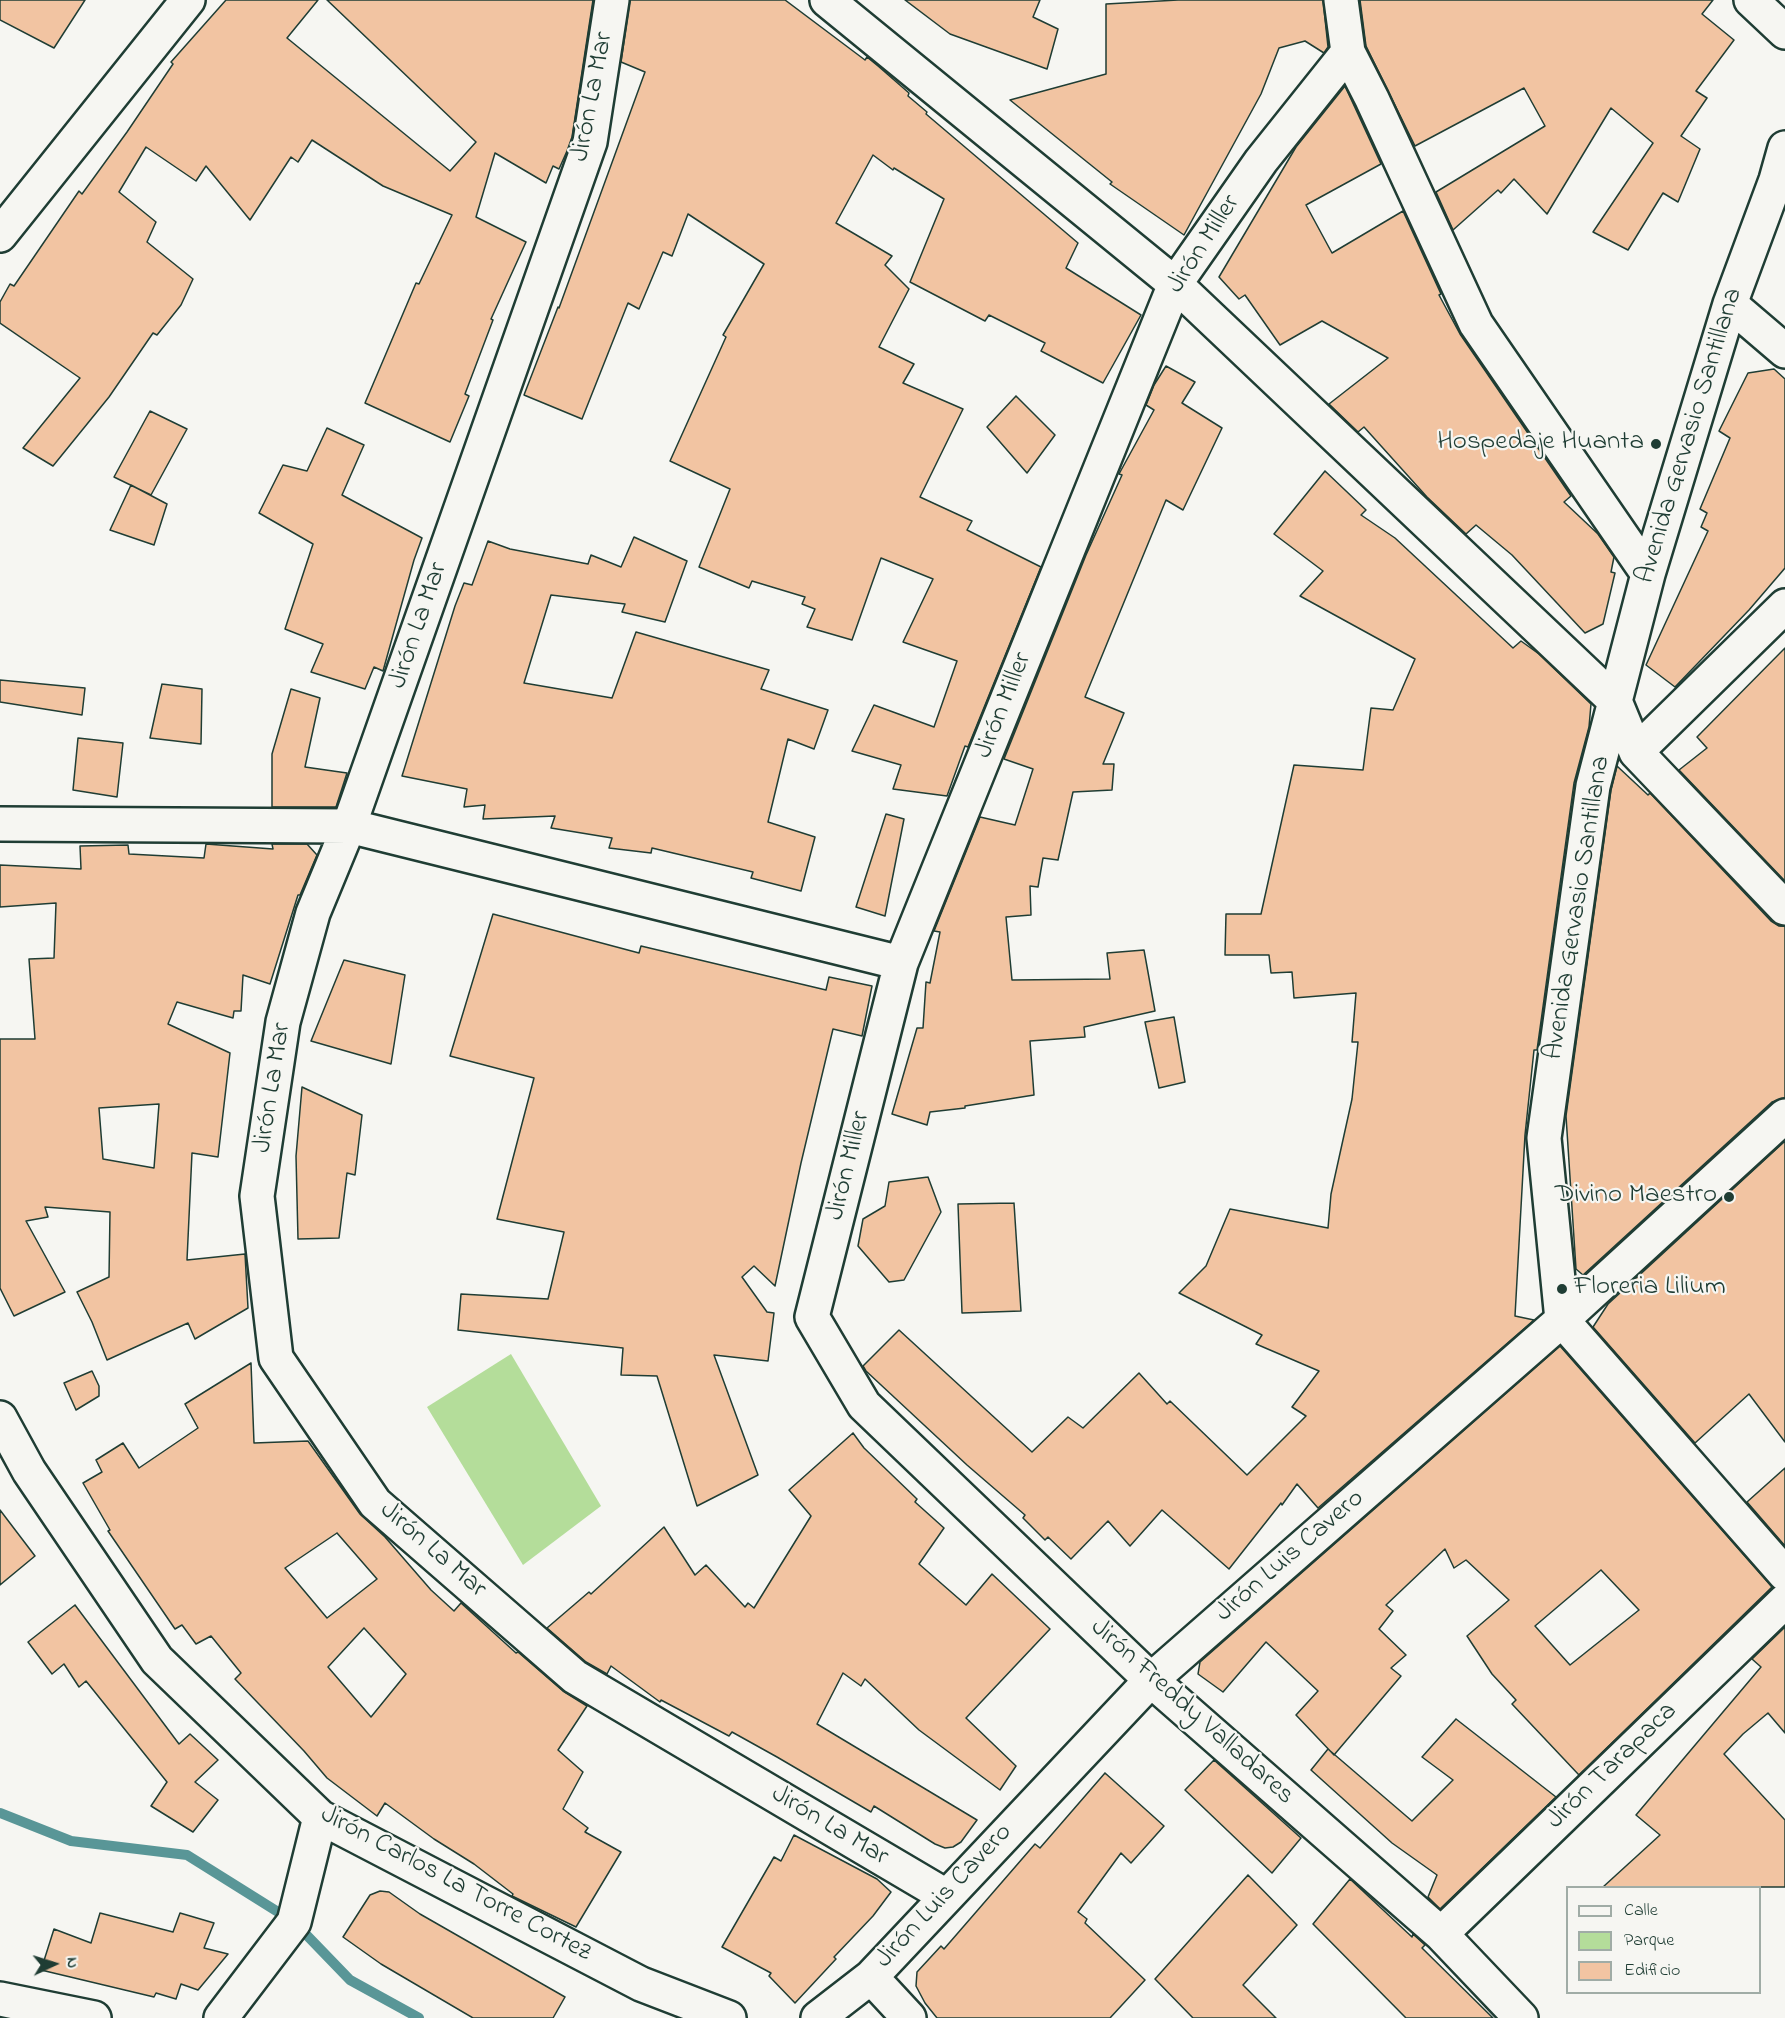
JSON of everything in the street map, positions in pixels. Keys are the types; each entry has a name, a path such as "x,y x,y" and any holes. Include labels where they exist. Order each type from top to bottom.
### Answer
{"street":[{"path":"0,234 188,0"},
{"name":"Jirón La Mar","path":"612,0 590,142 349,826 314,913 283,1022 257,1196 276,1358 375,1503 575,1677 946,1896"},
{"path":"828,0 1175,284 1616,701 1636,752 1785,908"},
{"path":"1341,0 1348,52 1476,324 1648,574"},
{"path":"1751,0 1785,32"},
{"name":"Jirón Miller","path":"864,1405 812,1317 902,963 1175,284 1261,161 1348,52"},
{"name":"Avenida Gervasio Santillana","path":"1562,1320 1544,1138 1593,786 1648,574 1730,304 1776,180 1785,148"},
{"path":"1730,304 1785,351"},
{"path":"1636,752 1785,606"},
{"path":"0,824 349,826 902,963"},
{"name":"Jirón Luis Cavero","path":"818,2018 871,1977 1151,1680 1562,1320 1785,1116"},
{"path":"1562,1320 1785,1574"},
{"name":"Jirón Freddy Valladares","path":"864,1405 1151,1680 1441,1934 1521,2018"},
{"name":"Jirón Carlos La Torre Cortez","path":"0,1418 29,1471 157,1660 320,1817 641,1984 729,2018"},
{"name":"Jirón Tarapaca","path":"1441,1934 1785,1601"},
{"path":"221,2018 294,1922 320,1817"},
{"path":"871,1977 909,2018"},
{"path":"0,1999 94,2018"}],"green space":[{"path":"511,1354 601,1506 523,1565 427,1407"}],"building":[{"path":"0,0 85,0 54,48 0,20"},
{"path":"226,0 318,0 287,38 450,171 476,142 327,0 593,0 572,137 567,151 559,169 553,166 546,183 495,153 476,217 526,242 491,319 493,320 465,394 469,396 450,442 365,403 416,283 419,284 452,215 383,186 312,140 298,162 291,157 250,220 206,166 196,181 146,147 119,192 156,222 147,242 193,279 181,305 157,335 153,333 109,397 53,466 23,448 80,378 0,323 0,302 10,284 14,286 79,191 82,194 127,132 173,64 171,62"},
{"path":"630,0 785,0 865,60 867,57 878,66 909,93 908,96 927,112 926,114 1078,243 1066,268 1141,315 1103,383 1041,351 1045,343 989,315 985,321 910,282 944,199 894,168 893,170 873,155 836,223 892,256 885,265 909,289 879,347 914,364 903,383 963,409 920,497 972,521 967,530 1041,567 968,747 965,746 947,796 893,789 901,765 852,751 874,705 934,727 957,661 903,642 933,579 881,558 852,640 807,627 815,609 802,604 805,597 752,581 749,588 699,567 730,489 670,461 726,337 723,335 764,264 688,214 672,256 663,252 639,309 628,303 582,419 524,395 559,308 645,72 621,62"},
{"path":"905,0 1040,0 1033,17 1058,29 1047,69 950,34"},
{"path":"1178,0 1323,0 1328,47 1324,53 1305,41 1279,48 1261,94 1184,235 1110,184 1112,182 1010,100 1106,74 1106,4"},
{"path":"1360,0 1713,0 1702,14 1734,40 1696,91 1707,98 1681,136 1700,149 1678,202 1663,193 1628,250 1593,232 1653,143 1611,108 1547,214 1514,179 1501,193 1498,190 1453,230 1436,192 1545,126 1524,88 1415,146 1366,46"},
{"path":"1345,86 1381,164 1306,205 1332,253 1403,211 1441,294 1439,295 1460,334 1571,496 1564,502 1598,534 1614,557 1611,572 1615,573 1603,624 1585,633 1512,555 1476,525 1466,534 1427,497 1364,427 1358,432 1329,404 1388,358 1322,321 1280,345 1245,295 1239,299 1219,277 1296,147"},
{"path":"1166,366 1195,382 1182,403 1222,428 1183,510 1166,500 1085,697 1124,713 1103,764 1114,764 1112,790 1073,792 1058,860 1043,858 1038,887 1030,886 1031,915 1006,917 1012,980 1110,979 1107,953 1144,950 1155,1011 1084,1027 1085,1037 1030,1041 1034,1095 930,1112 927,1125 892,1114 917,1028 923,1028 926,982 930,983 940,932 934,931 980,817 1015,825 1033,769 1004,759 1086,555 1122,475 1119,474 1154,410 1146,405 1154,385"},
{"path":"1774,369 1785,379 1785,568 1749,610 1675,687 1646,665 1708,531 1701,527 1707,513 1700,509 1730,438 1719,431 1748,373"},
{"path":"1016,396 1055,435 1027,473 987,427"},
{"path":"150,411 187,429 151,495 114,477"},
{"path":"327,428 364,445 342,495 422,538 383,671 374,667 365,689 311,672 323,644 285,629 313,544 259,513 283,465 307,471"},
{"path":"1325,471 1366,510 1361,515 1395,538 1513,648 1521,641 1539,654 1591,704 1589,727 1574,783 1537,1050 1534,1050 1525,1135 1515,1316 1534,1320 1318,1508 1297,1484 1229,1569 1162,1510 1130,1546 1108,1521 1071,1559 1048,1537 1045,1540 1023,1518 1025,1515 967,1465 863,1366 899,1330 1032,1452 1068,1417 1083,1428 1139,1373 1167,1404 1170,1401 1247,1475 1306,1416 1292,1407 1319,1371 1256,1344 1262,1335 1179,1293 1206,1266 1230,1209 1328,1228 1331,1194 1352,1099 1358,1042 1352,1042 1356,993 1294,998 1292,972 1271,973 1269,955 1225,955 1226,914 1261,914 1294,765 1363,770 1371,708 1393,710 1415,659 1300,596 1323,571 1274,534"},
{"path":"131,485 167,504 154,545 110,530"},
{"path":"634,537 687,561 665,622 622,612 625,604 551,595 524,683 612,698 636,632 769,670 761,689 828,710 814,749 788,739 768,822 815,837 801,891 751,878 753,872 652,848 651,853 609,848 612,838 551,828 555,816 483,819 485,805 464,807 467,789 402,776 455,606 464,583 472,585 488,541 510,549 588,564 591,555 621,567"},
{"path":"1785,648 1785,881 1679,770 1707,748 1697,737"},
{"path":"0,680 85,688 82,715 0,702"},
{"path":"162,684 202,689 201,744 150,738"},
{"path":"291,689 320,698 305,767 347,773 336,807 272,807 272,754"},
{"path":"78,738 123,743 117,797 73,790"},
{"path":"1617,766 1648,795 1650,793 1771,921 1779,926 1785,926 1785,1098 1772,1102 1583,1275 1576,1269 1566,1116 1611,790"},
{"path":"886,814 904,819 885,916 856,907"},
{"path":"206,844 273,849 272,844 307,844 317,855 300,895 298,895 270,984 243,975 241,1011 234,1011 233,1018 177,1002 168,1024 230,1053 218,1157 192,1153 187,1260 245,1254 248,1308 195,1339 188,1323 107,1360 77,1292 109,1277 110,1212 45,1207 48,1217 26,1221 65,1292 14,1316 0,1288 0,1039 35,1039 29,959 54,958 56,903 0,907 0,865 81,869 80,846 128,845 129,854 204,858","holes":["159,1104 154,1168 103,1159 99,1108"]},
{"path":"493,914 639,953 641,946 826,990 829,977 872,986 862,1036 833,1029 775,1286 754,1266 742,1277 767,1312 774,1313 768,1361 714,1355 758,1475 697,1506 657,1376 621,1375 623,1348 458,1330 461,1294 548,1299 564,1232 497,1219 534,1078 450,1056"},
{"path":"344,960 405,975 391,1064 311,1041"},
{"path":"1174,1017 1185,1082 1159,1088 1145,1022"},
{"path":"302,1087 362,1115 355,1175 347,1173 339,1238 298,1239 296,1156"},
{"path":"1785,1141 1785,1442 1749,1394 1695,1443 1593,1327 1608,1304"},
{"path":"928,1177 941,1212 904,1280 889,1282 858,1246 863,1219 885,1206 889,1182"},
{"path":"1014,1203 1021,1311 962,1313 958,1204"},
{"path":"1560,1346 1772,1587 1579,1775 1512,1704 1516,1700 1492,1674 1467,1636 1509,1600 1466,1560 1454,1568 1445,1549 1386,1605 1393,1611 1379,1629 1406,1655 1391,1668 1401,1676 1334,1755 1296,1715 1318,1691 1266,1642 1223,1692 1198,1674 1200,1662","holes":["1601,1570 1639,1610 1570,1665 1535,1626"]},
{"path":"251,1363 254,1443 308,1441 360,1514 385,1537 431,1590 454,1611 461,1603 516,1653 518,1652 563,1691 587,1706 558,1750 583,1772 563,1809 588,1828 585,1832 621,1852 576,1927 512,1896 513,1894 474,1864 434,1839 385,1803 377,1816 327,1778 235,1679 241,1673 211,1636 196,1644 182,1625 175,1629 108,1531 110,1530 83,1483 102,1472 96,1460 123,1443 139,1468 198,1428 185,1404","holes":["337,1533 377,1579 327,1618 285,1568","364,1628 406,1674 371,1717 328,1667"]},
{"path":"92,1371 99,1386 99,1396 76,1410 64,1383"},
{"path":"853,1433 864,1448 917,1499 915,1502 944,1528 919,1564 966,1605 992,1574 1050,1629 966,1718 1016,1766 1000,1790 919,1730 865,1679 861,1686 843,1673 817,1724 977,1820 961,1842 953,1847 945,1848 935,1844 874,1806 871,1812 732,1732 729,1736 661,1700 660,1702 611,1666 607,1674 586,1662 547,1628 589,1592 591,1594 664,1527 695,1575 706,1565 745,1607 748,1603 754,1608 811,1516 789,1490"},
{"path":"1785,1468 1785,1546 1747,1502"},
{"path":"0,1510 35,1556 0,1585"},
{"path":"75,1605 179,1744 190,1734 218,1760 195,1782 218,1800 193,1832 151,1806 167,1782 86,1681 79,1687 64,1664 52,1674 28,1642"},
{"path":"1785,1627 1785,1733 1768,1713 1724,1754 1785,1820 1785,1887 1604,1886 1660,1835 1636,1815 1761,1667 1752,1659"},
{"path":"1456,1719 1556,1797 1440,1909 1428,1897 1437,1875 1392,1843 1311,1770 1328,1749 1412,1821 1453,1780 1422,1757"},
{"path":"1214,1760 1301,1838 1272,1873 1185,1790"},
{"path":"1105,1773 1164,1826 1131,1863 1121,1853 1078,1912 1087,1919 1085,1923 1145,1980 1110,2018 937,2018 925,2003 916,1986 917,1972 941,1946 944,1949 1035,1844 1040,1848"},
{"path":"794,1835 877,1879 891,1892 873,1916 834,1957 836,1959 795,2003 769,1976 771,1973 722,1947 774,1857 781,1861"},
{"path":"1248,1875 1297,1925 1243,1985 1276,2018 1193,2018 1155,1979"},
{"path":"1350,1879 1412,1937 1413,1934 1425,1945 1422,1948 1493,2018 1406,2018 1313,1924"},
{"path":"380,1891 389,1892 420,1914 565,1997 553,2018 473,2018 381,1964 343,1937 370,1895"},
{"path":"100,1913 173,1932 180,1913 214,1923 204,1948 228,1954 198,1990 181,1984 176,1999 156,1993 154,1997 41,1970 54,1929 91,1943"}],"waterway":[{"path":"0,1813 71,1841 187,1855 294,1922 350,1980 419,2018"}],"place":[{"name":"Hospedaje Huanta","path":"1656,444"},
{"name":"Divino Maestro","path":"1729,1197"},
{"name":"Floreria Lilium","path":"1562,1289"}]}
